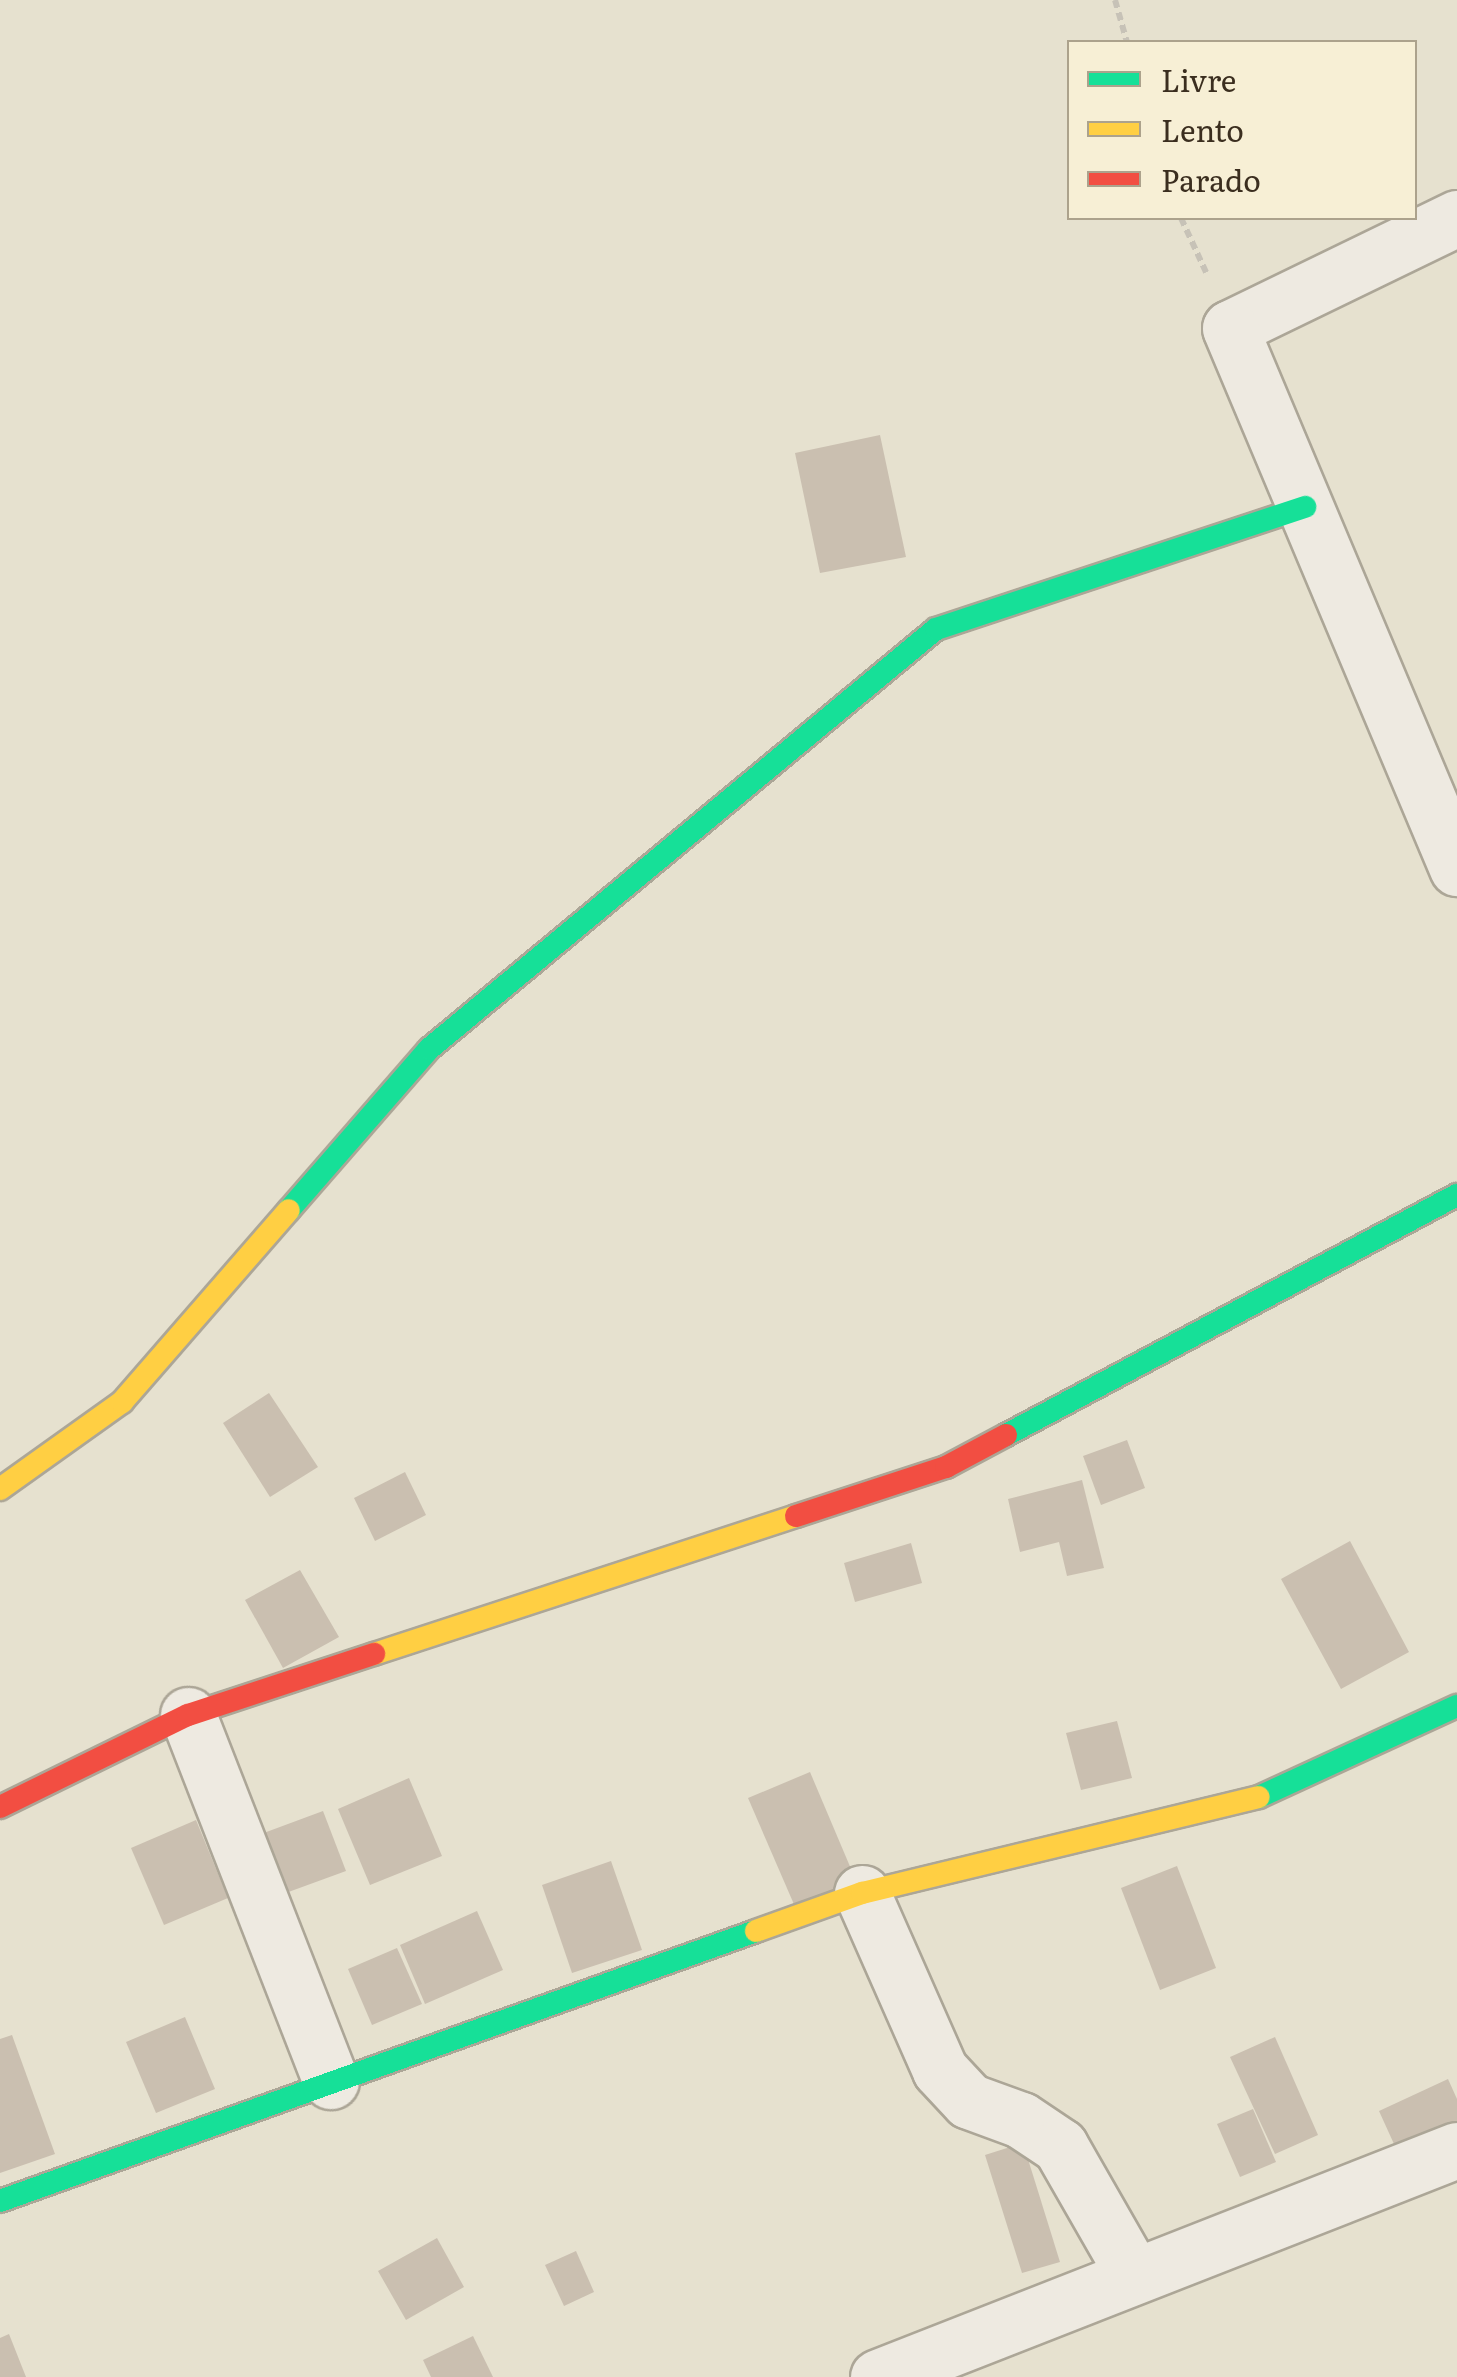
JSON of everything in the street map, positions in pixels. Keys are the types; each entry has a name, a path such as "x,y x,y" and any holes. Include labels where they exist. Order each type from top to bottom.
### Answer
{"street":[{"path":"1457,218 1230,328 1457,868"},
{"path":"0,1489 122,1402 429,1050 936,629 1305,507"},
{"path":"0,1807 188,1716 946,1467 1457,1196"},
{"path":"0,2202 862,1892 1232,1808 1368,1752 1457,1706"},
{"path":"188,1716 332,2081"},
{"path":"862,1892 940,2070 969,2101 1021,2120 1060,2146 1134,2275"},
{"path":"878,2377 1457,2150"}],"path":[{"path":"1116,0 1126,40"}],"building":[{"path":"880,435 906,557 820,573 795,453"},
{"path":"269,1393 318,1467 270,1497 223,1423"},
{"path":"1127,1440 1145,1488 1101,1505 1083,1456"},
{"path":"405,1472 426,1515 375,1541 354,1498"},
{"path":"1082,1480 1104,1568 1067,1576 1059,1542 1020,1552 1008,1499"},
{"path":"1350,1541 1409,1652 1341,1689 1281,1579"},
{"path":"911,1543 922,1583 855,1602 844,1563"},
{"path":"300,1570 339,1637 283,1668 245,1600"},
{"path":"1117,1721 1132,1778 1081,1790 1066,1733"},
{"path":"810,1772 857,1883 796,1909 748,1798"},
{"path":"409,1778 442,1856 370,1885 338,1809"},
{"path":"323,1811 346,1871 283,1894 261,1834"},
{"path":"196,1820 228,1898 164,1925 131,1848"},
{"path":"611,1861 642,1950 572,1973 542,1885"},
{"path":"1177,1866 1216,1968 1160,1990 1121,1888"},
{"path":"477,1911 503,1970 425,2004 400,1945"},
{"path":"397,1948 422,2004 372,2025 348,1969"},
{"path":"185,2017 215,2089 156,2113 126,2042"},
{"path":"12,2035 55,2154 0,2173 0,2039"},
{"path":"1275,2037 1318,2135 1275,2154 1230,2057"},
{"path":"1448,2079 1457,2099 1457,2128 1399,2155 1379,2111"},
{"path":"1253,2109 1276,2162 1240,2177 1217,2124"},
{"path":"1023,2143 1060,2262 1022,2273 985,2155"},
{"path":"437,2238 464,2287 406,2320 378,2271"},
{"path":"576,2251 594,2292 564,2306 545,2265"},
{"path":"9,2334 26,2377 0,2377 0,2338"},
{"path":"473,2336 493,2377 431,2377 423,2360"}],"traffic: fast":[{"path":"289,1210 429,1049 936,629 1305,507"},
{"path":"1006,1435 1457,1195"},
{"path":"1259,1797 1457,1706"},
{"path":"0,2201 756,1931"}],"traffic: slow":[{"path":"0,1489 122,1402 289,1210"},
{"path":"374,1654 796,1516"},
{"path":"756,1931 862,1893 1259,1797"}],"traffic: jam":[{"path":"796,1516 946,1467 1006,1435"},
{"path":"0,1807 188,1715 374,1654"}]}
